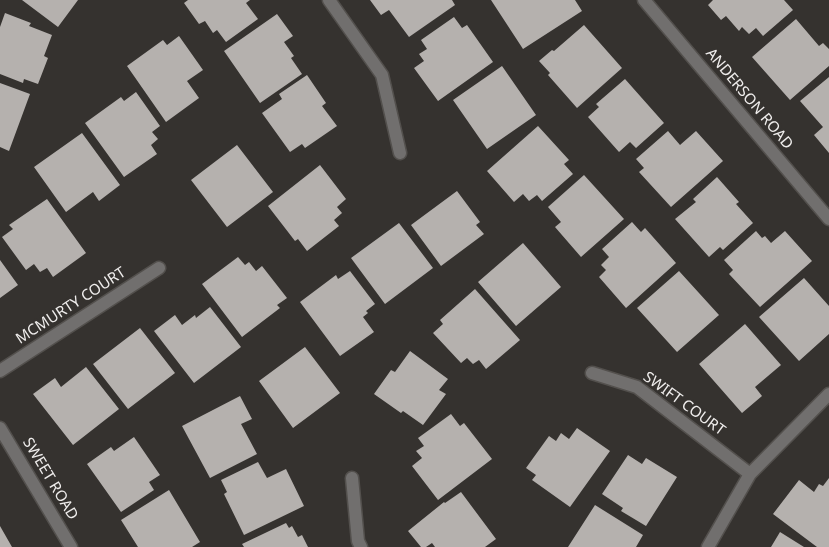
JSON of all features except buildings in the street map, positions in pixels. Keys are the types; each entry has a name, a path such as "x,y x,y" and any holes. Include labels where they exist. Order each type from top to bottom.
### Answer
{"street":[{"path":"329,0 382,75 400,153"},
{"name":"ANDERSON ROAD","path":"644,0 829,219"},
{"name":"MCMURTY COURT","path":"0,371 159,268"},
{"name":"SWIFT COURT","path":"592,373 637,387 750,474"},
{"path":"708,547 750,474 829,394"},
{"name":"SWEET ROAD","path":"0,428 71,547"},
{"path":"352,478 358,541 361,547"}]}
